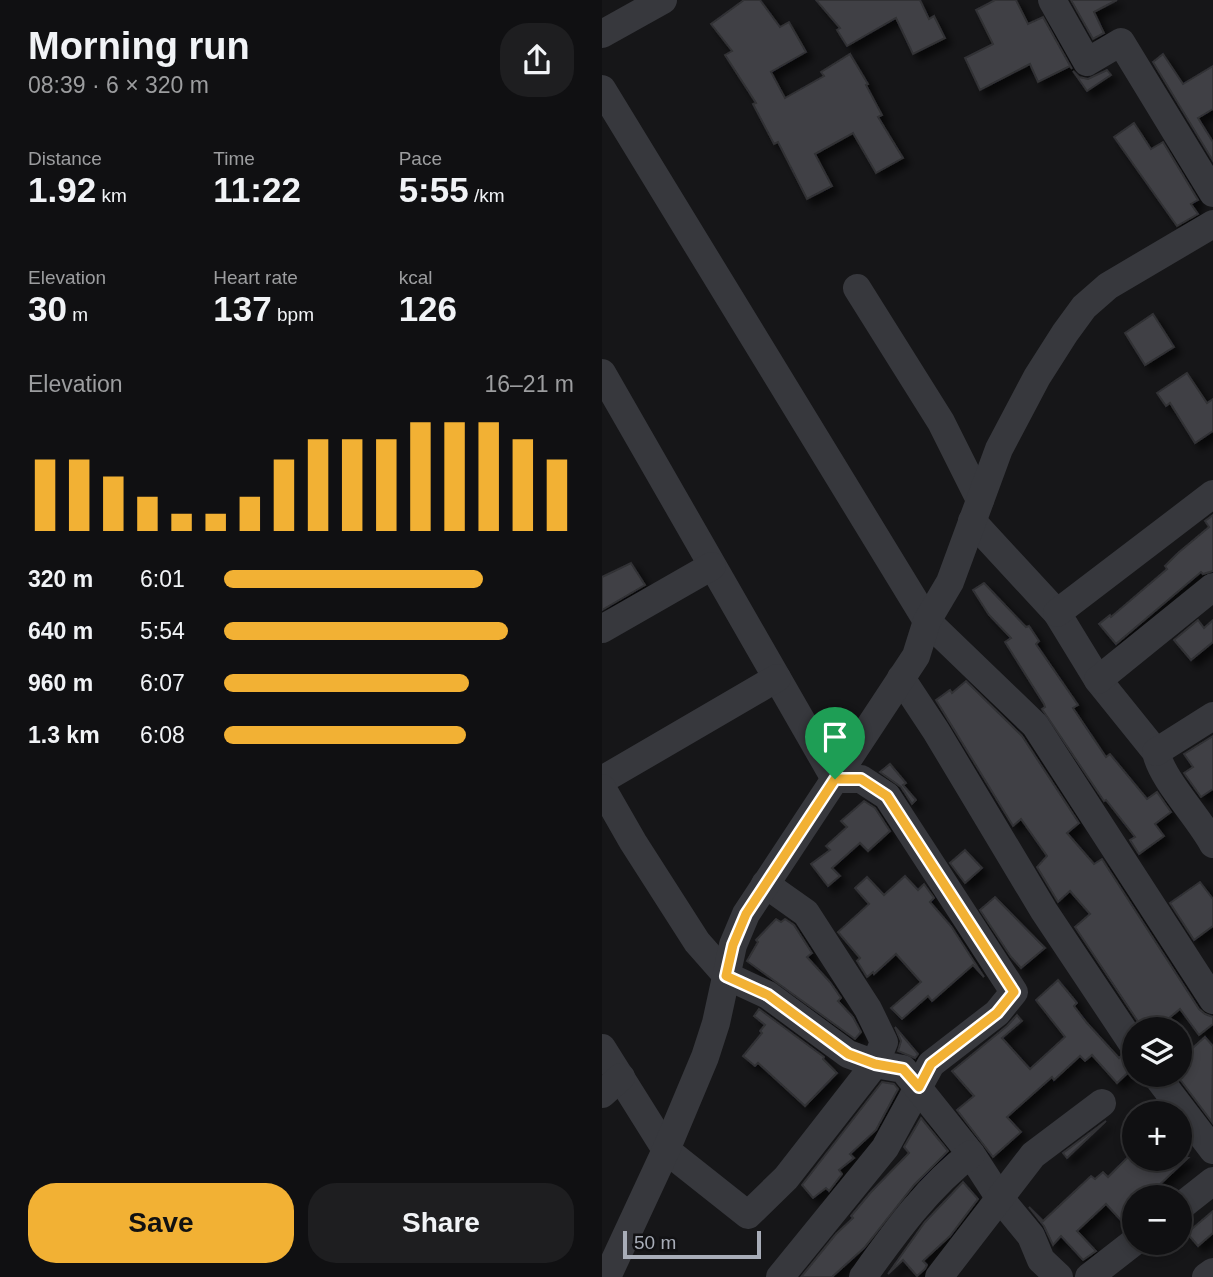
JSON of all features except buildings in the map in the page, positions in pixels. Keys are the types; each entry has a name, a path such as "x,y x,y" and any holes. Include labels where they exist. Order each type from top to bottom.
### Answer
{"street":[{"path":"602,34 663,0"},
{"path":"1052,0 1087,62 1121,42 1213,193"},
{"path":"602,89 927,621 1035,725 1213,1000"},
{"path":"607,1277 666,1150 705,1057 716,1023 733,945 741,924 916,656 927,621 950,582 999,449 1037,377 1084,307 1108,286 1213,224"},
{"path":"857,288 941,422 976,510 1057,613 1098,680 1156,752 1159,765 1209,828"},
{"path":"602,373 835,779"},
{"path":"1057,613 1213,494"},
{"path":"602,629 712,566"},
{"path":"1098,680 1213,587"},
{"path":"602,780 777,678"},
{"path":"901,678 936,731 1044,911 1122,1028"},
{"path":"1156,752 1213,716"},
{"path":"780,1277 885,1149 931,1064 997,1013 1014,992 887,796 861,779 835,779"},
{"path":"602,788 697,942 726,976 768,995 848,1054 875,1064 903,1069 971,1154 999,1197 1031,1236 1041,1260 1059,1277"},
{"path":"602,1048 612,1085 666,1150 748,1215 786,1178 875,1064 884,1042 868,1009 806,913 765,884"},
{"path":"1165,1087 1213,1150"},
{"path":"939,1277 1033,1155 1102,1103"},
{"path":"863,1277 951,1169 971,1154"},
{"path":"1192,1198 1213,1181"},
{"path":"1089,1277 1122,1251"},
{"path":"1206,1277 1213,1272"}],"route":[{"path":"835,779 861,779 887,796 1014,992 997,1013 931,1064 919,1087 903,1069 875,1064 848,1054 768,995 726,976 733,945 746,914 835,779"}]}
